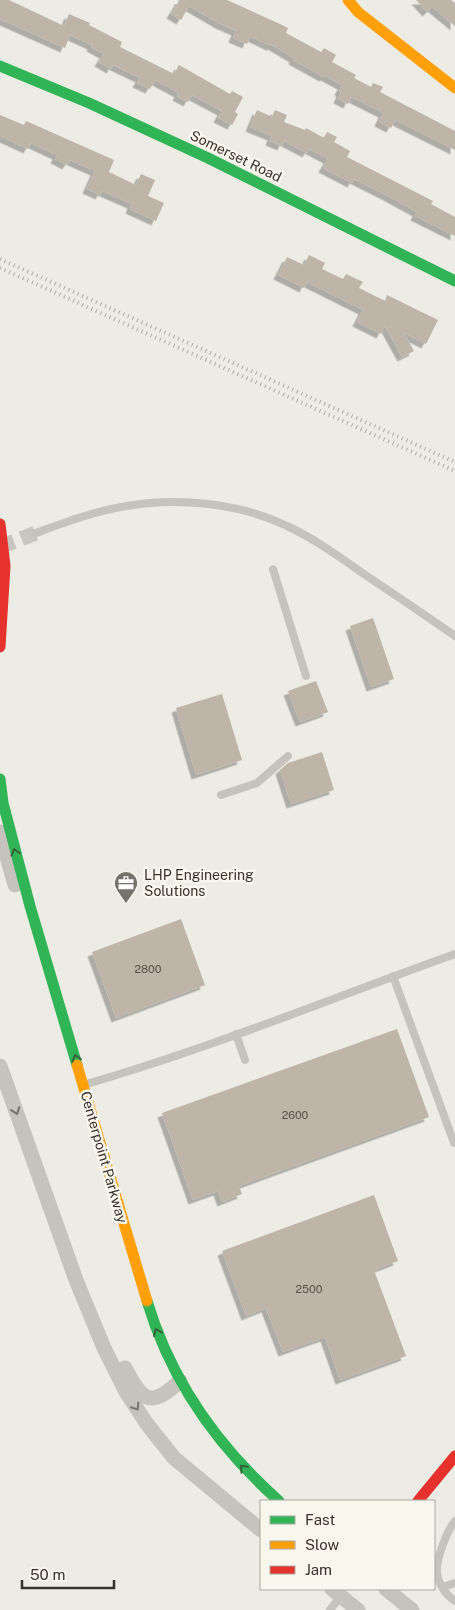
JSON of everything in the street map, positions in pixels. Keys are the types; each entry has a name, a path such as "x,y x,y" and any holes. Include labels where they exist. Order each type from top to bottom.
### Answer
{"street":[{"path":"348,0 358,12 455,88"},
{"name":"Somerset Road","path":"0,66 89,103 208,158 455,281"},
{"path":"0,524 5,566 0,647"},
{"name":"Centerpoint Parkway","path":"0,779 3,803 13,842 154,1324 180,1381 216,1437 252,1477 278,1500"},
{"path":"0,832 28,928 49,966"},
{"path":"0,1066 76,1280 113,1368 126,1392 147,1424 174,1458 260,1529"},
{"path":"76,1280 100,1311 109,1338 131,1380 142,1396 148,1399 156,1399 168,1392 180,1381"},
{"path":"419,1500 455,1456"},
{"path":"387,1590 412,1610"},
{"path":"340,1591 358,1610"}],"lane":[{"path":"36,533 106,510 153,502 209,504 263,516 285,525 323,546 455,636"},
{"path":"273,570 306,676"},
{"path":"221,795 257,783 288,756"},
{"path":"83,1085 123,1074 455,954"},
{"path":"393,976 454,1143"},
{"path":"236,1034 245,1060"},
{"path":"455,1521 444,1541 437,1571 439,1580 447,1595 455,1601"},
{"path":"443,1587 455,1583"},
{"path":"330,1610 340,1591"}],"building":[{"path":"0,0 9,0 64,26 69,14 90,23 89,25 122,42 120,47 174,74 179,65 230,94 232,91 243,97 235,112 238,114 232,125 218,118 222,111 192,95 188,102 177,96 179,93 155,80 150,89 137,83 140,78 113,65 111,69 99,62 104,54 91,47 92,45 70,35 65,48 0,19"},
{"path":"178,0 227,0 288,28 286,33 321,52 324,48 336,55 332,62 356,75 354,78 371,87 373,83 383,87 380,92 455,131 455,150 395,120 391,128 379,122 383,113 351,97 348,104 338,99 342,85 293,60 294,58 272,45 250,36 247,44 233,38 236,31 189,6 181,20 171,14"},
{"path":"416,0 451,0 455,3 455,26 432,7 427,12"},
{"path":"257,110 272,117 275,110 287,115 284,122 305,130 306,128 324,138 327,132 337,137 334,142 350,151 347,157 433,201 431,204 455,217 455,236 415,216 417,212 388,196 354,179 352,183 323,168 328,159 309,149 307,153 284,141 282,146 270,141 272,136 250,127"},
{"path":"0,115 24,125 26,121 114,160 109,172 136,185 141,174 155,180 148,196 164,203 156,221 130,209 132,204 102,191 100,195 87,189 95,171 70,160 67,165 55,159 57,155 31,143 28,149 0,136"},
{"path":"309,255 325,263 322,269 343,279 346,274 363,282 359,288 385,301 387,295 438,320 426,344 404,333 414,351 402,357 385,326 381,334 357,322 363,310 307,282 304,288 278,275 287,257 304,265"},
{"path":"373,618 394,679 371,687 350,626"},
{"path":"316,681 328,712 300,722 288,691"},
{"path":"222,694 242,760 196,775 176,708"},
{"path":"322,752 334,790 291,804 280,770 288,763"},
{"path":"181,919 205,985 116,1018 92,952"},
{"path":"397,1029 429,1117 239,1186 242,1194 222,1202 218,1191 193,1200 162,1113"},
{"path":"374,1195 398,1261 374,1270 406,1356 340,1380 325,1337 283,1352 266,1308 246,1316 222,1251"}],"tunnel":[{"path":"0,547 36,533"}],"railway":[{"path":"0,259 455,462"},
{"path":"0,268 455,471"}],"traffic: fast":[{"path":"0,66 89,103 208,158 455,281"},
{"path":"0,779 3,803 30,906 77,1065"},
{"path":"147,1301 169,1358 199,1410 216,1435 236,1458 278,1500"}],"traffic: slow":[{"path":"348,0 358,12 455,88"},
{"path":"77,1065 147,1301"}],"traffic: jam":[{"path":"0,524 5,566 0,647"},
{"path":"419,1500 455,1456"}],"place":[{"name":"LHP Engineering Solutions","path":"126,904"}]}
